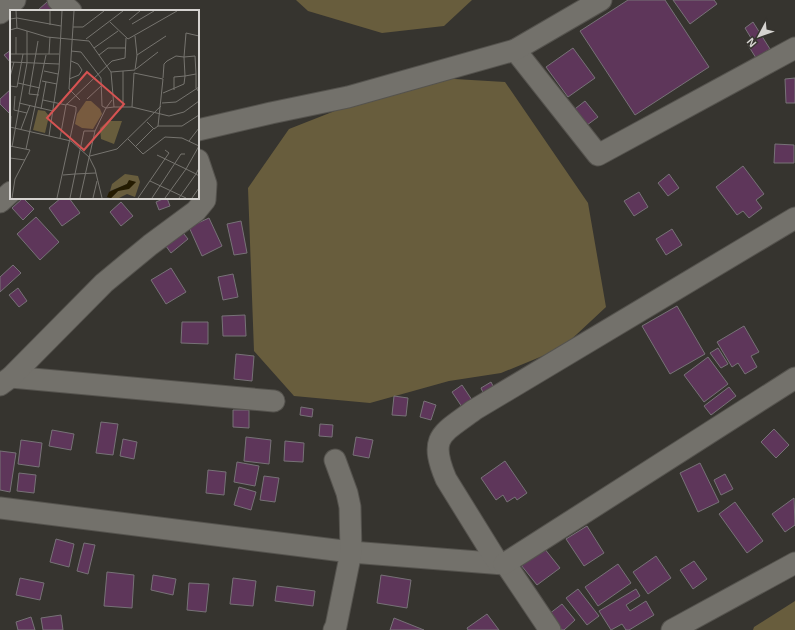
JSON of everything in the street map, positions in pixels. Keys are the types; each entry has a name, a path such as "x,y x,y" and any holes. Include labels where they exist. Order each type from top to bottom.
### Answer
{"street":[{"path":"0,13 15,0"},
{"path":"58,0 70,10"},
{"path":"199,130 348,97 514,50 601,0"},
{"path":"514,50 598,155 795,48"},
{"path":"5,381 104,283 150,245 196,211 205,200 206,184 199,163"},
{"path":"0,202 10,193"},
{"path":"501,564 446,479 440,465 437,448 443,433 474,410 795,218"},
{"path":"501,564 795,378"},
{"path":"5,381 274,401"},
{"path":"334,630 351,552 350,508 347,493 335,460"},
{"path":"0,508 351,552 501,564 507,566 550,630"},
{"path":"674,630 795,563"}],"shaded area":[{"path":"296,0 472,0 444,26 382,33 308,11"},
{"path":"421,77 505,82 588,203 606,307 562,348 501,373 449,381 370,403 294,396 254,351 248,188 289,129"},
{"path":"795,601 795,630 753,630 754,627"}],"building":[{"path":"628,0 665,0 709,67 635,115 580,31"},
{"path":"673,0 714,0 717,4 690,24"},
{"path":"47,2 55,10 38,10"},
{"path":"753,22 770,49 756,58 746,42 751,38 745,28"},
{"path":"573,48 595,78 568,97 546,67"},
{"path":"10,51 10,62 4,55"},
{"path":"795,78 795,103 786,103 785,79"},
{"path":"10,90 10,114 0,104 0,99"},
{"path":"585,101 598,117 583,128 571,112"},
{"path":"775,144 794,145 794,163 774,163"},
{"path":"743,166 764,194 756,200 762,208 749,218 743,211 737,215 716,187"},
{"path":"669,174 679,188 668,196 658,183"},
{"path":"639,192 648,207 634,216 624,201"},
{"path":"22,199 24,199 34,209 23,220 12,208"},
{"path":"60,199 70,199 80,213 62,226 49,208"},
{"path":"167,199 170,206 159,210 156,202"},
{"path":"121,202 133,216 121,226 110,212"},
{"path":"36,217 59,242 40,260 17,234"},
{"path":"209,218 222,246 202,256 189,227"},
{"path":"241,221 247,253 234,255 227,224"},
{"path":"180,229 188,239 171,253 163,242"},
{"path":"672,229 682,245 666,255 656,239"},
{"path":"13,265 21,273 0,292 0,277"},
{"path":"171,268 186,292 166,304 151,280"},
{"path":"233,274 238,297 223,300 218,277"},
{"path":"18,288 27,301 19,307 9,295"},
{"path":"677,306 705,354 670,374 642,326"},
{"path":"245,315 246,336 223,336 222,316"},
{"path":"182,322 208,322 208,344 181,343"},
{"path":"744,326 759,352 751,356 757,367 745,374 738,363 732,367 717,342"},
{"path":"718,348 728,364 721,368 710,353"},
{"path":"236,354 254,356 252,381 234,379"},
{"path":"708,357 728,384 704,402 684,375"},
{"path":"491,382 496,392 485,397 481,388"},
{"path":"462,385 472,400 462,407 452,392"},
{"path":"729,387 736,396 711,415 704,406"},
{"path":"394,396 408,398 406,416 392,415"},
{"path":"424,401 436,405 431,420 420,417"},
{"path":"301,407 313,409 312,417 300,415"},
{"path":"233,410 249,410 249,428 233,427"},
{"path":"101,422 118,424 113,455 96,453"},
{"path":"320,424 333,425 332,437 319,436"},
{"path":"774,429 789,445 776,458 761,442"},
{"path":"52,430 74,434 71,450 49,446"},
{"path":"246,437 271,440 269,464 244,461"},
{"path":"356,437 373,440 369,458 353,455"},
{"path":"123,439 137,442 134,459 120,456"},
{"path":"21,440 42,443 39,467 18,464"},
{"path":"285,441 304,443 303,462 284,461"},
{"path":"0,451 16,453 10,492 0,490"},
{"path":"505,461 527,493 517,500 515,497 507,502 503,495 496,500 481,478"},
{"path":"237,462 259,466 255,486 234,482"},
{"path":"700,463 719,502 698,512 680,473"},
{"path":"208,470 226,472 224,495 206,493"},
{"path":"19,473 36,475 34,493 17,491"},
{"path":"725,474 733,489 721,495 714,480"},
{"path":"264,476 279,478 275,502 260,500"},
{"path":"239,487 256,492 251,510 234,505"},
{"path":"794,498 795,525 785,532 772,514"},
{"path":"735,502 763,541 747,553 719,514"},
{"path":"587,526 604,553 584,566 566,539"},
{"path":"56,539 74,544 69,567 50,562"},
{"path":"84,543 95,545 88,574 77,571"},
{"path":"544,548 560,568 537,585 521,565"},
{"path":"656,556 671,578 648,594 633,572"},
{"path":"694,561 707,579 693,589 680,570"},
{"path":"618,564 631,583 598,606 585,587"},
{"path":"107,572 134,575 132,608 104,606"},
{"path":"153,575 176,579 173,595 151,590"},
{"path":"381,575 411,580 407,608 377,603"},
{"path":"20,578 44,583 40,600 16,595"},
{"path":"233,578 256,581 253,606 230,604"},
{"path":"189,583 209,584 206,612 187,610"},
{"path":"277,586 315,591 313,606 275,601"},
{"path":"578,589 599,616 587,625 566,598"},
{"path":"636,589 640,596 626,605 630,611 646,601 654,615 629,630 626,630 622,624 611,630 599,611"},
{"path":"562,604 575,620 564,630 562,630 549,614"},
{"path":"487,614 499,630 468,630 467,628"},
{"path":"61,615 63,630 43,630 41,618"},
{"path":"31,617 35,630 18,630 16,622"},
{"path":"394,618 424,630 390,630"}]}
